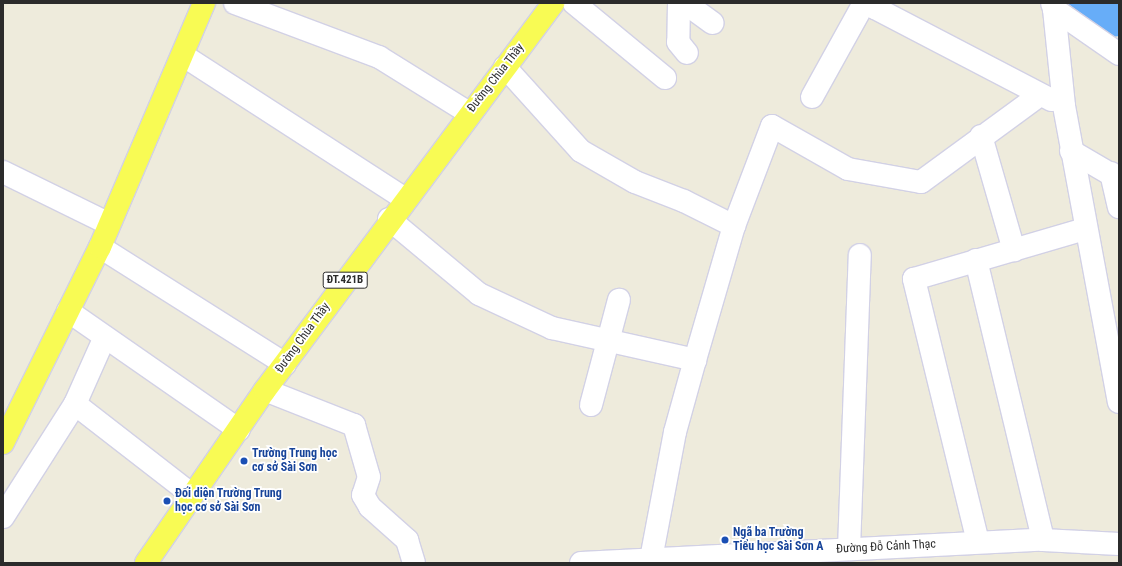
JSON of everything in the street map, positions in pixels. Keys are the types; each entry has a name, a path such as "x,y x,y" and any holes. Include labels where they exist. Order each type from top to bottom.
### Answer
{"main road":[{"path":"3,443 100,247 184,56 204,3"},
{"name":"Đường Chùa Thầy","path":"146,563 191,494 239,430 265,390 389,219 554,3"}],"street":[{"path":"235,3 379,57 470,113"},
{"path":"574,3 665,78"},
{"path":"679,3 678,42 687,53"},
{"path":"685,3 713,23"},
{"path":"812,97 870,4 1040,95 1064,106"},
{"path":"1053,6 1119,54"},
{"path":"1053,6 1064,106 1085,229 1119,402"},
{"path":"184,56 405,199"},
{"path":"505,67 581,151 635,182 734,226"},
{"path":"651,559 675,432 694,360 734,226 772,126 848,169 921,182 981,136 1040,95"},
{"path":"981,136 1014,250"},
{"path":"1072,151 1115,176 1119,207"},
{"path":"3,172 109,224"},
{"path":"389,219 479,294 552,328 694,360"},
{"path":"978,542 914,279 1085,229"},
{"path":"100,247 285,364"},
{"path":"849,549 860,255"},
{"path":"976,260 1043,540"},
{"path":"591,405 619,300"},
{"path":"68,311 104,339 239,430"},
{"path":"3,517 74,404 104,339"},
{"path":"265,390 354,425 364,450 369,477 363,495 370,508 407,540 414,563"},
{"path":"74,404 191,494"},
{"name":"Đường Đỗ Cảnh Thạc","path":"581,563 651,559 752,559 849,549 978,542 1043,540 1119,544"}],"water":[{"path":"1067,3 1119,3 1119,36 1113,37"}],"place":[{"name":"Trường Trung học cơ sở Sài Sơn","path":"244,461"},
{"name":"Đối diện Trường Trung học cơ sở Sài Sơn","path":"167,501"},
{"name":"Ngã ba Trường Tiểu học Sài Sơn A","path":"725,540"}]}
